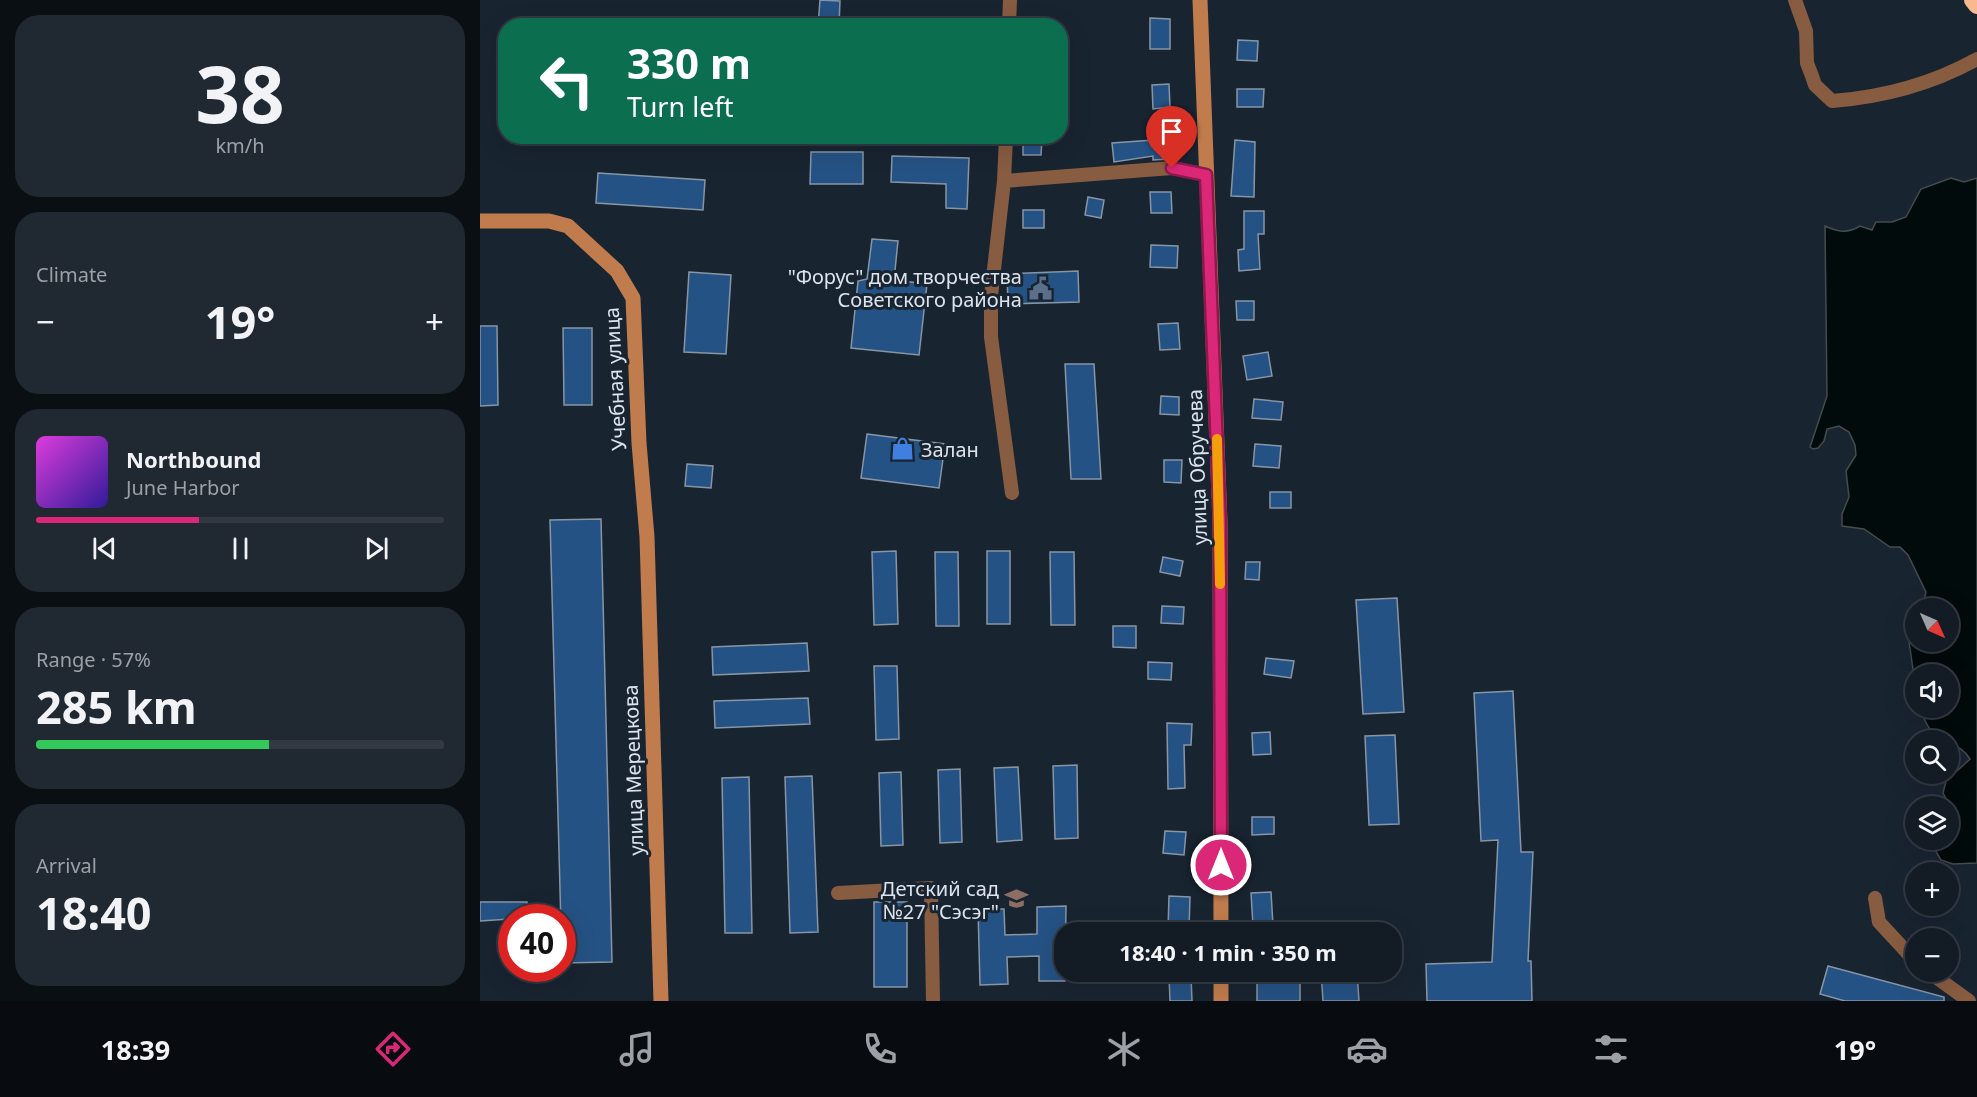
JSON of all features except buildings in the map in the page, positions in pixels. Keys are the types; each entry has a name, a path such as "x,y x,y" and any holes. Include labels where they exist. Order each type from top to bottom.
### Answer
{"highway":[{"path":"1973,0 1977,5"}],"street":[{"path":"1009,18 1010,0"},
{"name":"улица Обручева","path":"1200,0 1220,523 1221,922"},
{"path":"1795,0 1806,31 1809,70 1815,85 1832,101 1861,98 1904,89 1927,82 1977,59"},
{"path":"1006,144 992,296 991,337 1012,493"},
{"path":"1004,181 1172,168 1206,175"},
{"name":"Учебная улица","path":"480,221 549,221 568,226 617,271 633,298 639,443 647,537"},
{"name":"улица Мерецкова","path":"647,537 661,1001"},
{"path":"838,892 931,888 933,1001"},
{"path":"1875,898 1879,922 1905,952"},
{"path":"1221,982 1221,1001"},
{"path":"1943,982 1969,1001"}],"shaded area":[{"path":"1951,178 1964,182 1977,178 1977,863 1947,862 1941,860 1935,850 1959,850 1959,796 1945,796 1943,793 1945,784 1959,784 1959,769 1970,759 1959,748 1959,730 1931,730 1924,718 1959,718 1959,664 1912,664 1910,652 1959,652 1959,598 1924,598 1926,592 1908,555 1900,547 1890,547 1864,529 1842,526 1842,514 1849,497 1846,471 1856,455 1855,445 1849,432 1839,426 1827,429 1824,441 1818,448 1810,447 1827,396 1825,226 1842,231 1860,226 1872,230 1876,222 1892,222 1906,217 1921,189"}],"slow traffic":[{"path":"1217,439 1220,584"}],"place":[{"name":"\"Форус\" дом творчества Советского района","path":"1040,288"},
{"name":"Залан","path":"903,449"},
{"name":"Детский сад №27 \"Сэсэг\"","path":"1017,899"}],"route":[{"path":"1172,168 1206,175 1220,523 1221,865"}]}
